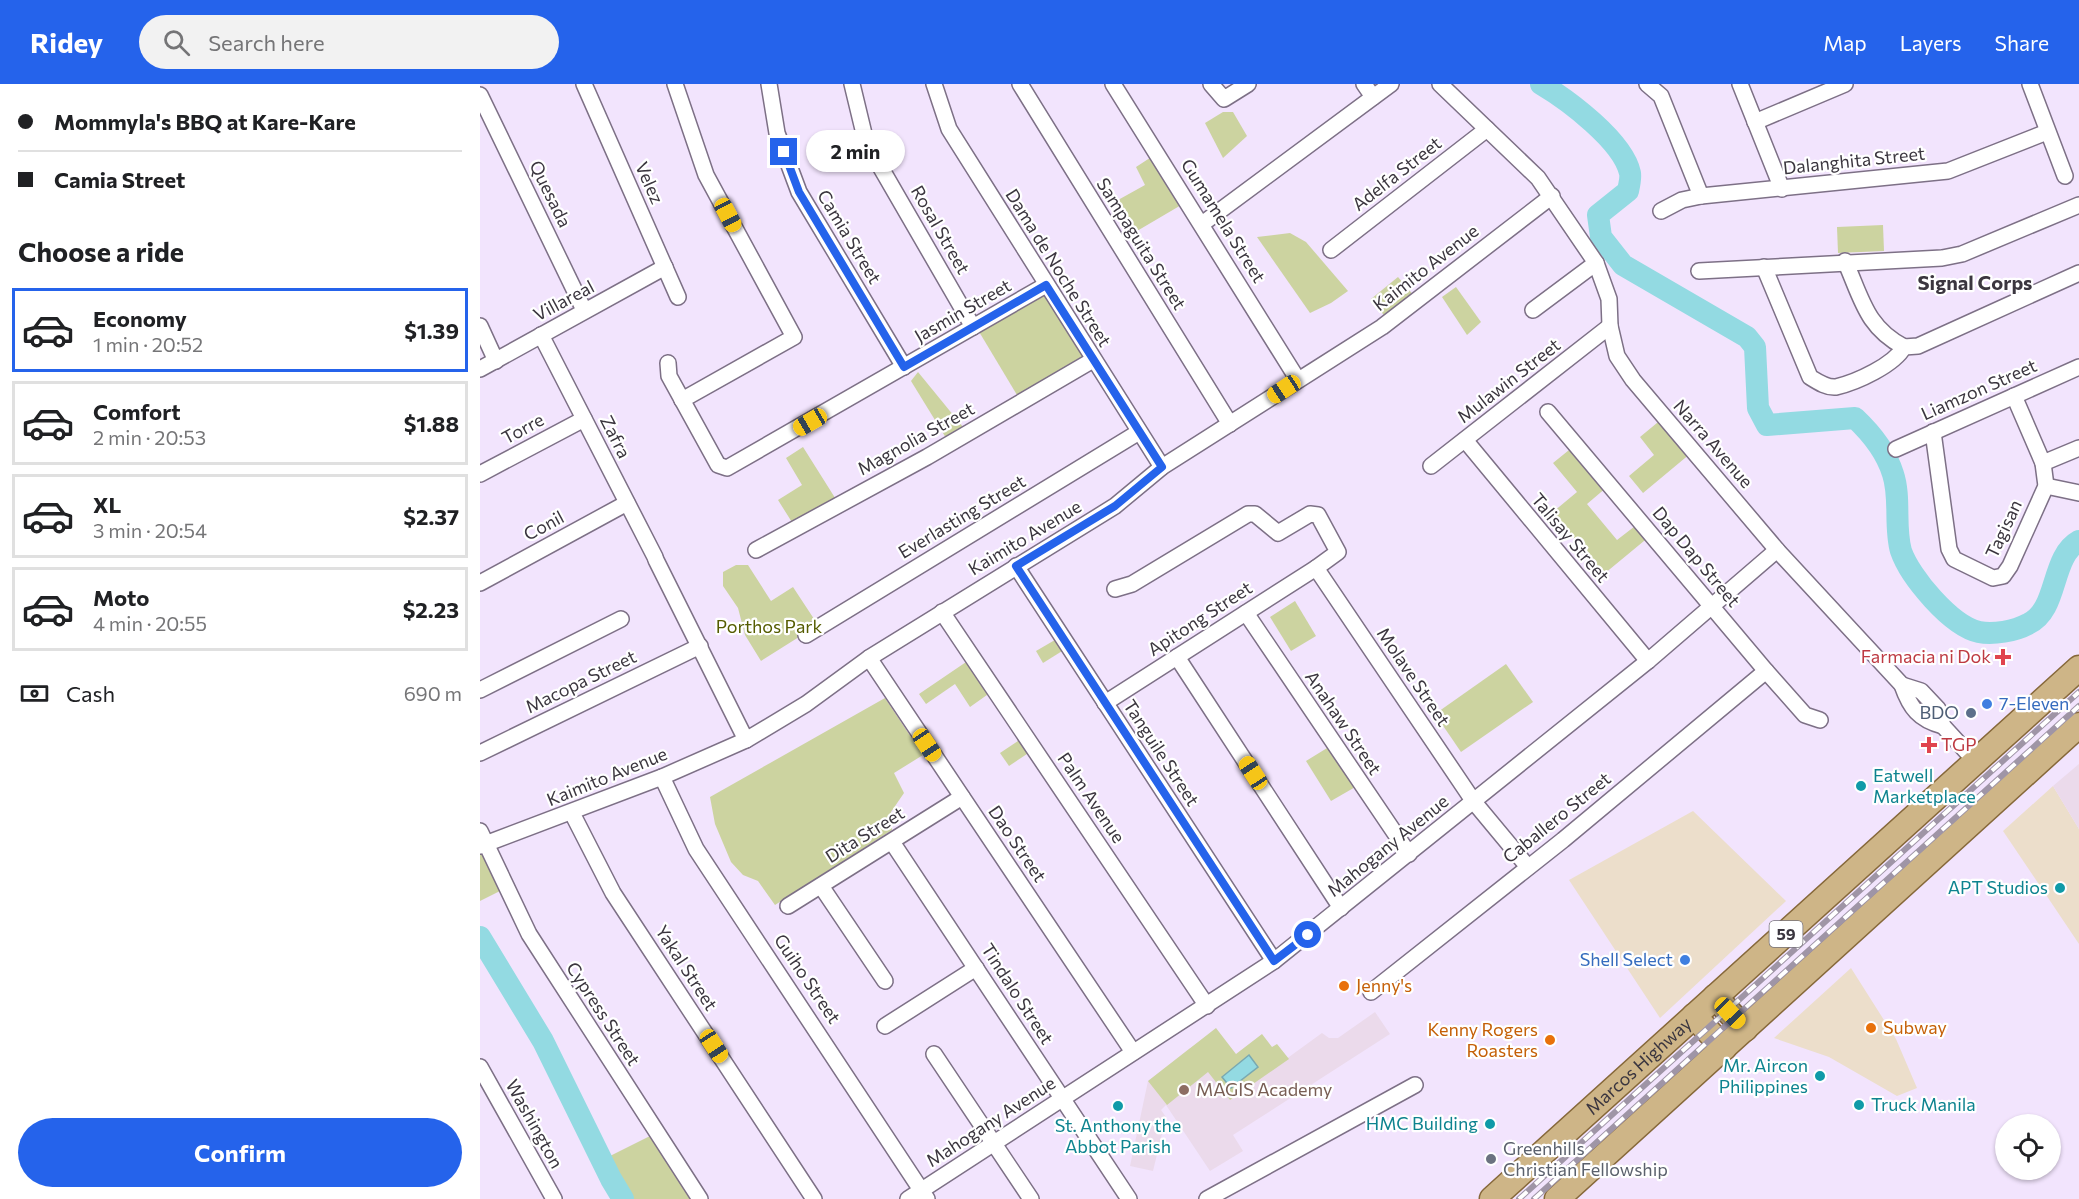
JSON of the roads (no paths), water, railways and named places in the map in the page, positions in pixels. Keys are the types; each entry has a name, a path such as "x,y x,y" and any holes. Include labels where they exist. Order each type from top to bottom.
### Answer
{"main road":[{"name":"Marcos Highway","path":"1492,1199 2079,668"},
{"name":"59","path":"1557,1199 2079,725"},
{"path":"1715,997 1745,1029"},
{"path":"1694,1016 1724,1048"}],"street":[{"name":"Velez","path":"584,84 678,297"},
{"path":"675,84 706,175 794,337 682,400"},
{"name":"Camia Street","path":"770,84 777,133 799,192 904,367"},
{"name":"Rosal Street","path":"852,84 866,142 973,327"},
{"name":"Dama de Noche Street","path":"934,84 949,129 1162,467"},
{"name":"Sampaguita Street","path":"1020,84 1230,424"},
{"name":"Gumamela Street","path":"1113,84 1298,380"},
{"path":"1211,84 1224,99 1248,84"},
{"path":"1364,84 1373,97"},
{"path":"1202,224 1391,84"},
{"name":"Narra Avenue","path":"1440,84 1538,178 1596,263 1604,278 1609,299 1610,326 1617,356 1633,380 1777,550 1902,685 1921,692 1938,709 1943,726 1976,762"},
{"path":"1647,84 1660,96 1701,196"},
{"path":"1740,84 1782,189"},
{"path":"1755,122 1845,84"},
{"path":"2030,84 2065,176"},
{"name":"Quesada","path":"480,95 584,310"},
{"name":"Adelfa Street","path":"1331,250 1487,129"},
{"name":"Dalanghita Street","path":"1661,211 1676,203 1701,196 1948,171 2047,132"},
{"name":"Kaimito Avenue","path":"482,840 572,813 662,777 746,740 806,704 869,658 1115,506 1162,467 1382,327 1552,196"},
{"path":"1699,271 1845,261 1942,258 1962,254 2079,205"},
{"path":"1845,261 1871,321 1884,336 1904,347 1917,346 2079,273"},
{"path":"1533,310 1596,263"},
{"name":"Villareal","path":"480,369 666,267"},
{"path":"1764,267 1810,377 1823,385 1835,387 1884,366 1897,358 1904,347"},
{"name":"Jasmin Street","path":"668,363 669,376 718,465 727,468 1046,285"},
{"path":"480,326 496,361"},
{"name":"Mulawin Street","path":"1431,466 1610,326"},
{"name":"Zafra","path":"541,335 746,740"},
{"name":"Magnolia Street","path":"756,550 927,457 1093,360"},
{"name":"Liamzon Street","path":"1896,449 2079,367"},
{"path":"2014,396 2043,463 2046,486 2079,494"},
{"name":"Dap Dap Street","path":"1548,412 1766,671 1805,715 1820,720"},
{"name":"Torre","path":"480,474 584,419"},
{"name":"Everlasting Street","path":"806,635 1139,432"},
{"name":"Tagisan","path":"1933,432 1949,549 1954,559 1993,578 2003,576 2010,566 2046,486"},
{"name":"Talisay Street","path":"1465,440 1648,661"},
{"path":"2043,463 2079,447"},
{"name":"Conil","path":"480,583 627,503"},
{"path":"1115,589 1132,584 1248,514 1255,514 1278,533 1310,514 1318,515 1338,552 1316,568"},
{"name":"Mahogany Avenue","path":"919,1196 994,1143 1274,961 1648,661 1777,550"},
{"name":"Tanguile Street","path":"1016,566 1274,961"},
{"name":"Apitong Street","path":"1105,703 1316,568"},
{"name":"Molave Street","path":"1316,568 1474,802 1528,867"},
{"name":"Palm Avenue","path":"942,612 1207,1006"},
{"name":"Anahaw Street","path":"1246,613 1409,854"},
{"path":"480,690 621,619"},
{"name":"Macopa Street","path":"480,753 700,646"},
{"path":"1177,657 1341,908"},
{"name":"Dao Street","path":"869,658 1133,1052"},
{"name":"Caballero Street","path":"1371,992 1528,867 1766,671"},
{"name":"Guiho Street","path":"662,777 696,849 838,1060 919,1196"},
{"name":"Dita Street","path":"788,906 962,798"},
{"name":"Yakal Street","path":"572,813 613,893 814,1199"},
{"name":"Cypress Street","path":"482,840 529,934 700,1199"},
{"name":"Tindalo Street","path":"891,842 1129,1199"},
{"path":"821,886 885,981"},
{"path":"885,1026 976,968"},
{"path":"934,1054 1031,1199"},
{"name":"Washington","path":"480,1067 554,1199"},
{"path":"1207,1199 1415,1085"}],"waterway":[{"path":"1541,84 1593,122 1617,148 1625,161 1630,175 1628,191 1598,215 1601,237 1623,265 1747,337 1755,347 1758,408 1767,425 1855,418 1873,437 1893,474 1901,551 1913,574 1944,611 1968,628 1979,632 2004,632 2028,624 2038,617 2045,607 2063,559 2079,541"},
{"path":"480,937 543,1041 623,1199"}],"railway":[{"path":"1519,1199 2079,692"},
{"path":"1534,1199 2079,706"}],"place":[{"name":"Farmacia ni Dok","path":"2003,657"},
{"name":"7-Eleven","path":"1987,704"},
{"name":"BDO","path":"1971,713"},
{"name":"TGP","path":"1929,745"},
{"name":"Eatwell Marketplace","path":"1861,786"},
{"name":"APT Studios","path":"2060,888"},
{"name":"Shell Select","path":"1685,960"},
{"name":"Jenny's","path":"1344,986"},
{"name":"Subway","path":"1871,1028"},
{"name":"Kenny Rogers Roasters","path":"1550,1040"},
{"name":"Mr. Aircon Philippines","path":"1820,1076"},
{"name":"MAGIS Academy","path":"1184,1090"},
{"name":"Truck Manila","path":"1859,1105"},
{"name":"St. Anthony the Abbot Parish","path":"1118,1106"},
{"name":"HMC Building","path":"1490,1124"},
{"name":"Greenhills Christian Fellowship","path":"1491,1159"}],"district":[{"name":"Signal Corps","path":"1975,283"}],"park label":[{"name":"Porthos Park","path":"769,627"}]}
